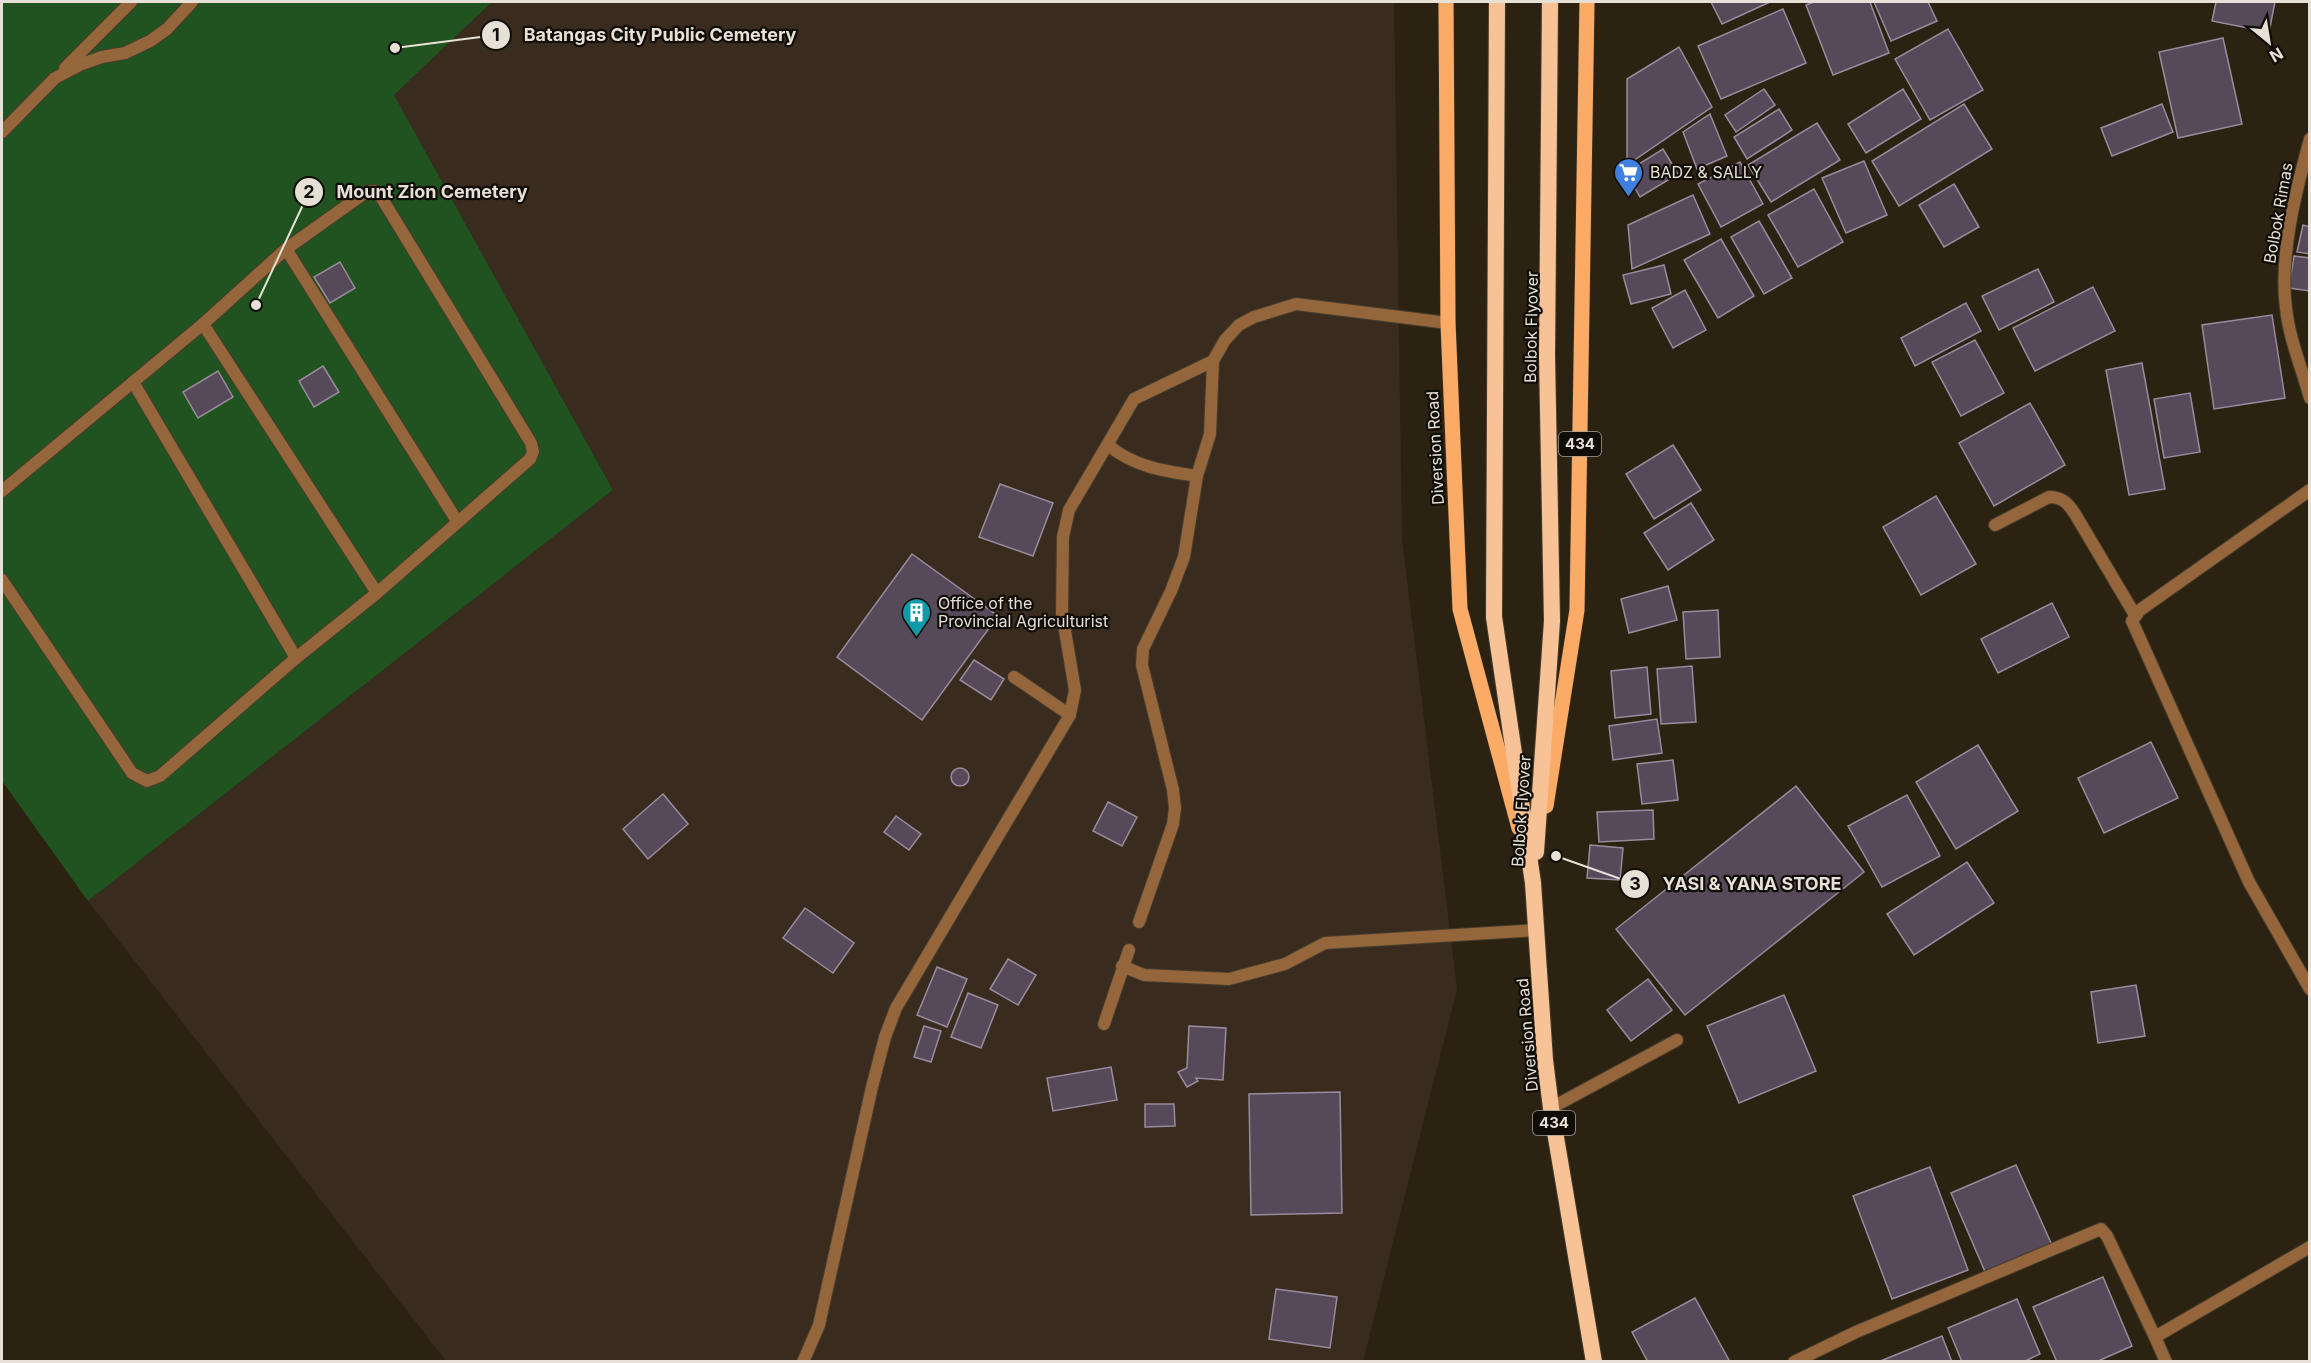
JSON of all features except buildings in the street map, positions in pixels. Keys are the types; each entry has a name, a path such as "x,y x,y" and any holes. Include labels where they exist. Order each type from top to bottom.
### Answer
{"highway":[{"name":"Bolbok Flyover","path":"1497,2 1494,617 1533,883"},
{"name":"Bolbok Flyover","path":"1533,883 1552,621 1548,357 1550,2"},
{"name":"Diversion Road","path":"1533,883 1545,1060 1551,1108 1594,1362"}],"main road":[{"name":"Diversion Road","path":"1446,2 1448,323 1460,609 1533,883"},
{"name":"Diversion Road","path":"1533,883 1577,610 1587,2"}],"street":[{"path":"2,132 131,2"},
{"path":"55,78 82,64 102,57 125,53 150,41 167,29 192,2"},
{"name":"Bolbok Rimas","path":"2310,139 2284,264 2286,311 2310,398"},
{"path":"2,491 203,324 286,249 366,192 374,191 381,197 531,443 533,452 530,459 377,593 296,658 160,776 147,781 132,773 2,580"},
{"path":"286,249 457,521"},
{"path":"1139,922 1173,824 1175,808 1173,790 1142,665 1143,649 1171,591 1184,557 1197,476 1210,434 1213,361 1225,340 1239,326 1254,317 1296,304 1448,323"},
{"path":"203,324 377,593"},
{"path":"803,1362 819,1325 885,1037 896,1008 1070,715 1075,690 1062,613 1063,537 1069,510 1134,399 1213,361"},
{"path":"133,382 296,658"},
{"path":"1108,445 1118,453 1149,468 1197,476"},
{"path":"2310,490 2135,615 2132,621 2133,629 2249,882 2310,989"},
{"path":"1995,525 2049,496 2059,497 2069,505 2135,615"},
{"path":"1014,676 1070,715"},
{"path":"1122,966 1144,975 1229,979 1285,964 1325,943 1537,930"},
{"path":"1104,1024 1129,950"},
{"path":"1551,1108 1677,1040"},
{"path":"1794,1362 1856,1332 2101,1229 2107,1236 2166,1362"},
{"path":"2156,1337 2310,1246"}],"shaded area":[{"path":"492,2 1394,2 1402,539 1457,989 1363,1361 446,1361 88,901 613,490 394,95"}],"green space":[{"path":"2,2 492,2 394,95 613,490 88,901 2,781"}],"place":[{"name":"Batangas City Public Cemetery","path":"395,48"},
{"name":"BADZ & SALLY","path":"1629,198"},
{"name":"Mount Zion Cemetery","path":"256,305"},
{"name":"Office of the Provincial Agriculturist","path":"917,638"},
{"name":"YASI & YANA STORE","path":"1556,856"}]}
